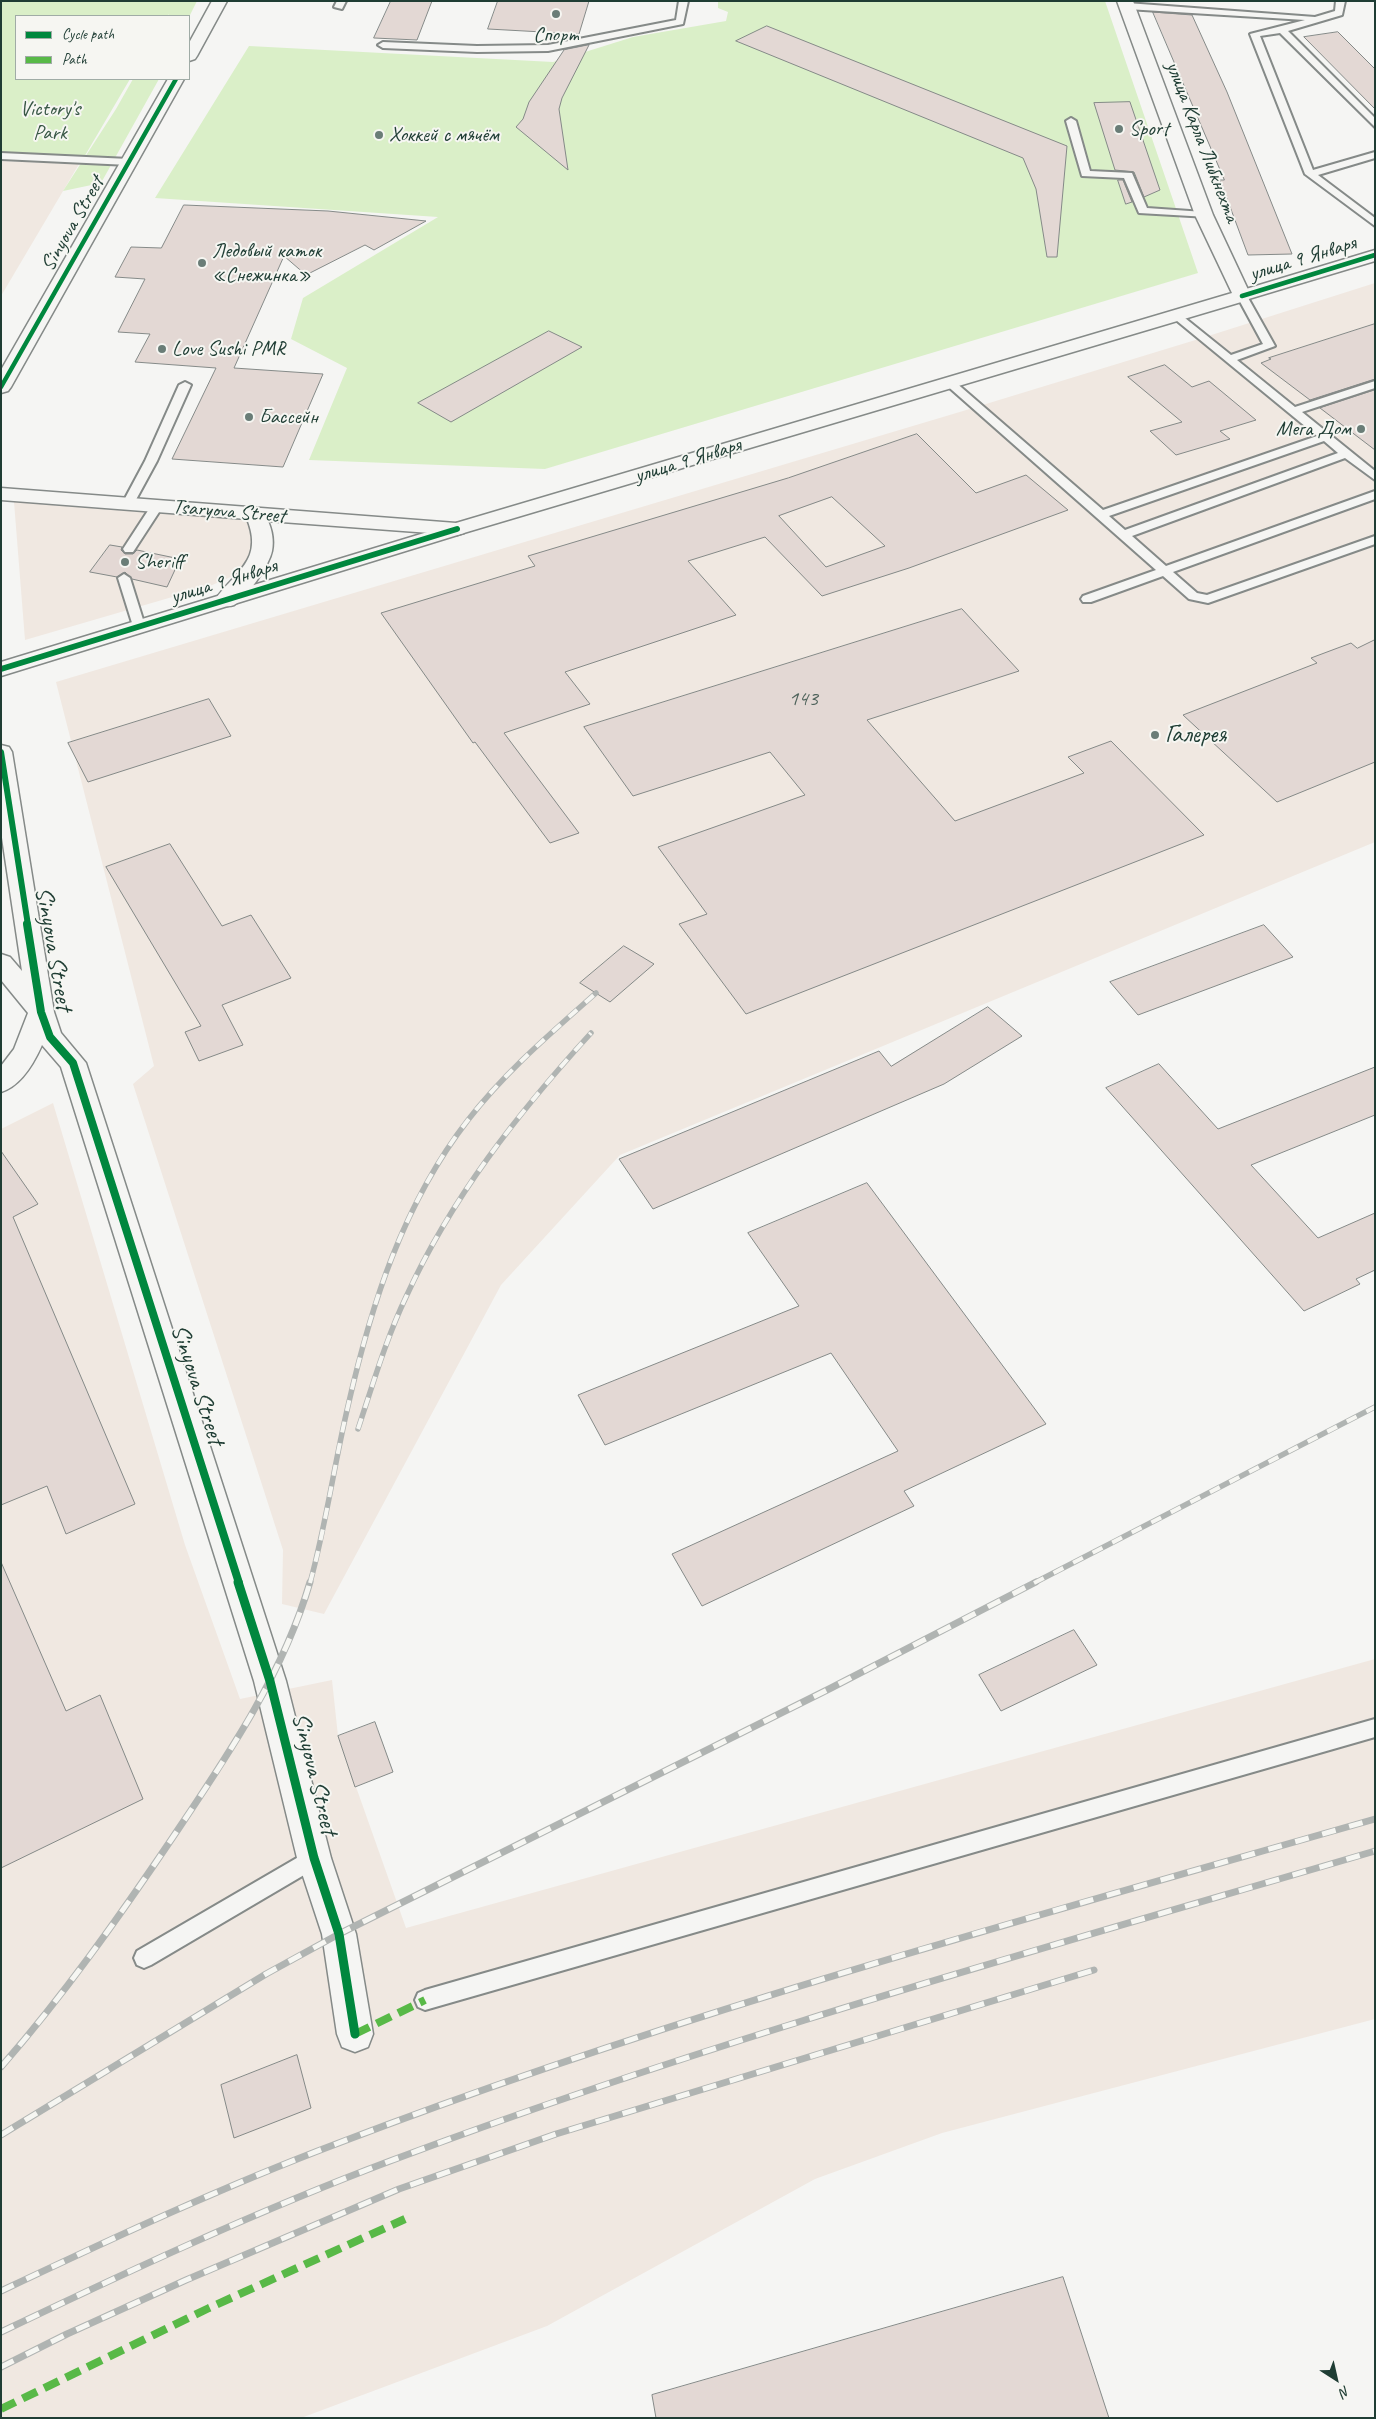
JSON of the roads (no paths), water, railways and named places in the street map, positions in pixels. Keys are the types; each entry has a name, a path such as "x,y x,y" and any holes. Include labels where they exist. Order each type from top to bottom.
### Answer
{"street":[{"path":"190,54 220,1"},
{"name":"улица Карла Либкнехта","path":"1126,3 1204,215 1242,296"},
{"name":"Sinyova Street","path":"1,387 175,80"},
{"name":"улица 9 Января","path":"1,669 457,530 1375,255"},
{"name":"Tsaryova Street","path":"1,494 457,530"},
{"path":"226,600 251,574 262,555 262,527 255,514"},
{"name":"Sinyova Street","path":"1,752 41,1012 50,1037 73,1063 270,1681 314,1858 340,1934 355,2034"},
{"path":"1,963 41,1012 29,1050 18,1066 1,1082"}],"lane":[{"path":"383,45 477,49 548,48 680,22 684,1"},
{"path":"1341,1 1339,13 1282,30 1255,34 1310,174 1375,223"},
{"path":"1126,3 1321,18"},
{"path":"1282,30 1375,124"},
{"path":"1071,121 1086,174 1128,175 1143,212 1204,215"},
{"path":"1310,174 1375,155"},
{"path":"1,156 128,162"},
{"path":"1228,359 1269,346 1242,296"},
{"path":"1176,316 1375,478"},
{"path":"950,383 1193,596 1208,599 1375,540"},
{"path":"1293,411 1375,384"},
{"path":"128,504 151,461 185,385"},
{"path":"1101,515 1325,437"},
{"path":"1124,536 1346,454"},
{"path":"1087,599 1375,495"},
{"path":"129,548 157,506"},
{"path":"124,578 139,626"},
{"path":"425,2000 1375,1728"},
{"path":"144,1958 314,1858"}],"railway":[{"path":"310,1583 321,1539 343,1428 367,1331 392,1257 408,1221 425,1186 445,1152 482,1102 529,1054 596,993"},
{"path":"358,1429 392,1329 424,1261 444,1225 465,1191 512,1126 591,1033"},
{"path":"1034,1583 1375,1407"},
{"path":"1,2067 47,2012 111,1926 153,1867 233,1746 269,1683 285,1650 310,1582"},
{"path":"1,2135 266,1974 339,1934 831,1688 1036,1582"},
{"path":"1,2291 167,2214 293,2161 464,2097 592,2052 852,1970 1375,1819"},
{"path":"1,2332 145,2264 291,2200 390,2161 511,2117 756,2035 1003,1960 1375,1851"},
{"path":"1,2367 67,2334 186,2280 399,2189 556,2134 1094,1970"}],"place":[{"name":"Спорт","path":"556,14"},
{"name":"Sport","path":"1119,129"},
{"name":"Хоккей с мячём","path":"379,135"},
{"name":"Ледовый каток «Снежинка»","path":"202,263"},
{"name":"Love Sushi PMR","path":"162,349"},
{"name":"Бассейн","path":"249,417"},
{"name":"Мега Дом","path":"1361,429"},
{"name":"Sheriff","path":"125,562"},
{"name":"Галерея","path":"1155,735"}],"park label":[{"name":"Victory's Park","path":"50,121"}]}
